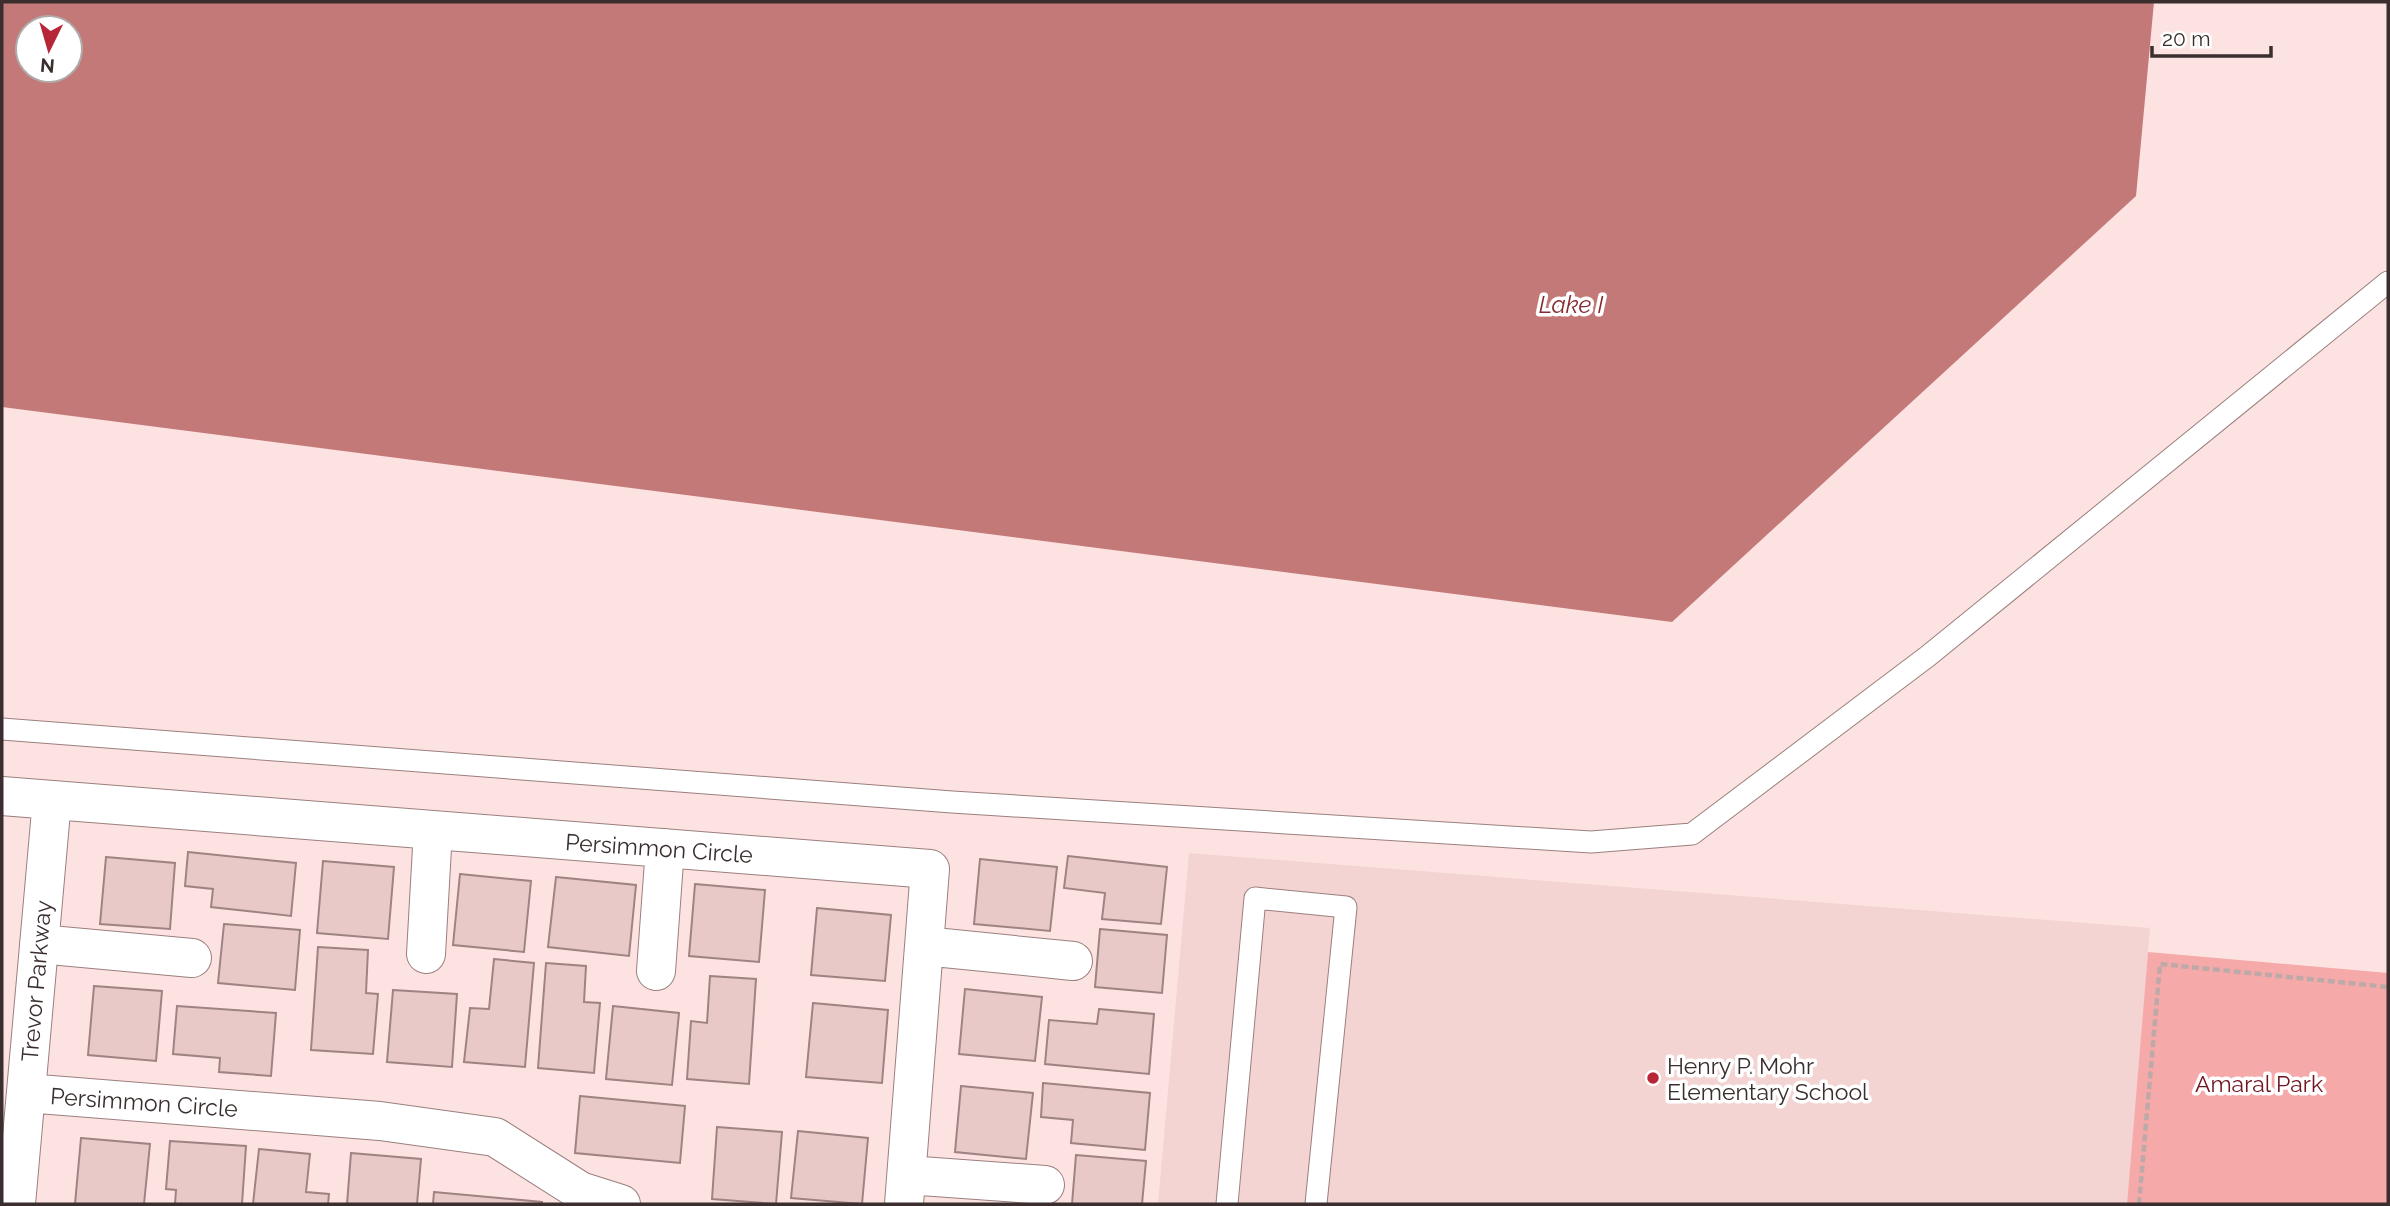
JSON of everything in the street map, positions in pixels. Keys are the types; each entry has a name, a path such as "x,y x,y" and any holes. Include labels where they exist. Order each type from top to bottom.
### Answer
{"street":[{"name":"Persimmon Circle","path":"2,796 930,869 905,1190"},
{"name":"Trevor Parkway","path":"16,1204 52,800"},
{"path":"426,954 433,830"},
{"path":"656,971 665,848"},
{"path":"39,944 192,958"},
{"path":"924,946 1073,961"},
{"name":"Persimmon Circle","path":"26,1093 380,1121 495,1137 580,1191 621,1204"},
{"path":"905,1190 1045,1185"}],"lane":[{"path":"2,729 952,802 1591,842 1692,834 1928,656 2388,282"},
{"path":"1227,1204 1255,898 1346,907 1315,1204"}],"path":[{"path":"2139,1204 2160,964 2388,987"}],"shaded area":[{"name":"Henry P. Mohr Elementary School","path":"1189,853 2150,928 2127,1204 1158,1204"}],"green space":[{"name":"Amaral Park","path":"2148,952 2388,973 2388,1204 2127,1204"}],"water":[{"name":"Lake I","path":"2,2 2154,2 2136,196 1672,622 2,407"}],"building":[{"path":"188,852 296,863 291,916 211,907 213,889 185,886"},
{"path":"1068,856 1167,867 1161,924 1102,919 1105,893 1064,888"},
{"path":"106,857 175,863 170,929 100,924"},
{"path":"980,859 1057,867 1050,931 974,924"},
{"path":"323,861 394,867 388,939 317,933"},
{"path":"460,874 531,881 524,952 453,945"},
{"path":"556,877 636,885 629,956 548,947"},
{"path":"695,884 765,890 759,962 689,956"},
{"path":"817,908 891,915 885,981 811,975"},
{"path":"224,924 300,930 295,990 218,983"},
{"path":"1100,929 1167,935 1162,993 1095,987"},
{"path":"318,947 368,950 366,993 378,994 373,1054 311,1050"},
{"path":"494,959 534,963 525,1067 464,1062 470,1008 489,1009"},
{"path":"546,963 586,966 584,1002 600,1003 594,1073 538,1068"},
{"path":"710,976 756,979 749,1084 687,1079 691,1021 707,1023"},
{"path":"94,986 162,991 156,1061 88,1055"},
{"path":"965,989 1042,997 1035,1061 959,1054"},
{"path":"393,990 457,994 452,1067 387,1062"},
{"path":"813,1003 888,1010 882,1083 806,1077"},
{"path":"177,1006 276,1013 271,1076 219,1072 220,1058 173,1054"},
{"path":"613,1006 679,1013 672,1085 606,1079"},
{"path":"1099,1009 1154,1014 1149,1074 1045,1064 1049,1020 1097,1024"},
{"path":"1043,1083 1150,1093 1145,1150 1071,1143 1073,1120 1041,1117"},
{"path":"961,1086 1033,1093 1026,1159 955,1152"},
{"path":"580,1096 685,1106 680,1163 575,1153"},
{"path":"717,1127 782,1132 776,1204 712,1199"},
{"path":"798,1131 868,1138 862,1204 791,1198"},
{"path":"81,1138 150,1144 144,1204 75,1204"},
{"path":"170,1141 246,1146 242,1204 175,1204 176,1190 166,1189"},
{"path":"259,1149 310,1154 306,1192 329,1194 328,1204 253,1204"},
{"path":"351,1153 421,1159 417,1204 347,1204"},
{"path":"1076,1155 1146,1161 1142,1204 1072,1204"},
{"path":"434,1192 542,1202 542,1204 433,1204"}],"place":[{"name":"Henry P. Mohr Elementary School","path":"1653,1078"}]}
